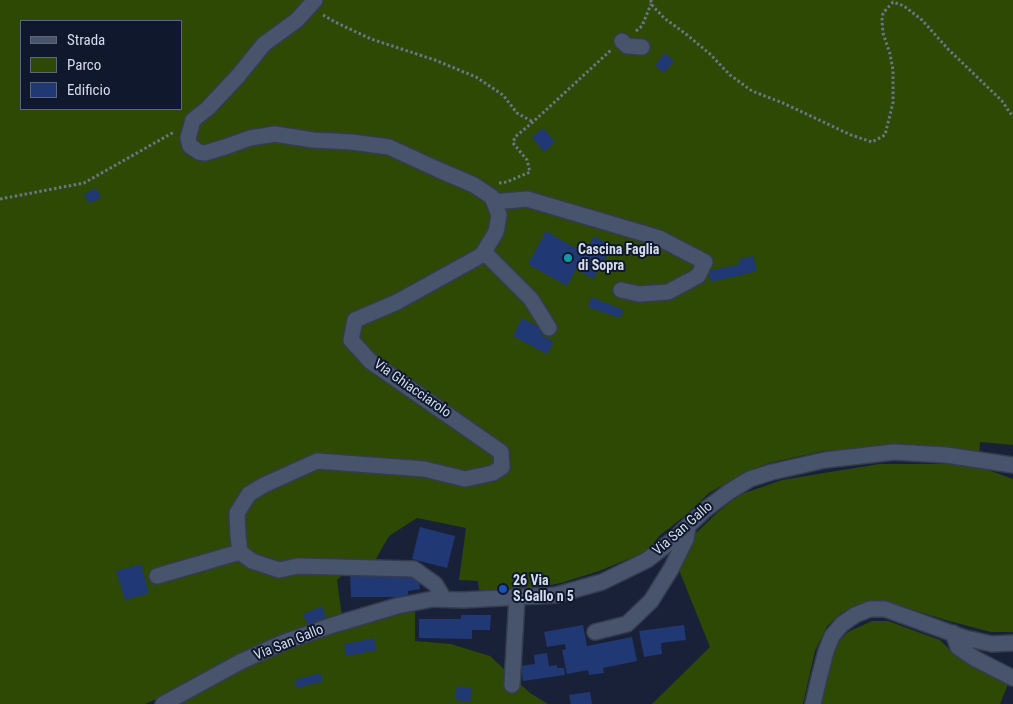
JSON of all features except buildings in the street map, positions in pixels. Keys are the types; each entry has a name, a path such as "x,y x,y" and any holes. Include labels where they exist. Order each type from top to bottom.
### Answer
{"street":[{"path":"312,3 297,20 264,44 238,76 208,108 193,120 188,138 190,146 199,152 205,153 250,138 275,134 313,140 352,142 389,147 474,184 492,197 494,202 527,199 659,238 705,262 698,276 668,292 639,294 621,290"},
{"path":"622,41 627,46 642,47"},
{"name":"Via Ghiacciarolo","path":"240,552 238,513 249,494 264,485 317,461 424,469 464,479 493,473 502,467 501,452 370,361 351,340 355,320 397,302 482,255 496,232 499,215 494,202"},
{"path":"484,252 531,299 549,328"},
{"name":"Via San Gallo","path":"163,704 240,662 284,642 397,606 424,600 518,598 556,595 602,582 647,560 676,538 706,509 730,491 750,479 772,472 824,460 894,452 946,455 1013,465"},
{"path":"595,632 627,624 651,601 675,562 686,539 688,526"},
{"path":"157,576 240,552 252,561 279,570 298,566 414,569 435,584 444,599"},
{"path":"512,685 518,598"},
{"path":"424,600 436,605 457,608 488,608"},
{"path":"813,704 826,650 832,636 842,624 855,615 870,609 885,609 965,638 992,644 1013,643"},
{"path":"953,633 958,647 974,658 1013,678"}],"path":[{"path":"651,2 664,18 710,54 730,75 752,90 783,102 851,135 872,142 885,135 893,103 893,70 883,33 882,20 883,12 891,1 904,6 922,20 948,49 1002,101 1013,117"},
{"path":"474,184 507,182 530,172 527,160 513,144 515,136 533,122 609,51 642,26 651,2"},
{"path":"312,3 335,22 371,39 435,60 476,77 503,94 517,113 533,122"},
{"path":"0,199 84,183 193,120"}],"green space":[{"path":"0,0 1013,0 1013,445 980,442 979,455 887,447 823,451 769,463 746,472 709,493 686,515 659,536 648,551 599,571 561,583 505,594 479,590 478,581 459,580 466,528 417,518 389,536 374,562 350,568 337,580 342,616 145,704 0,704"},
{"path":"879,464 960,464 977,466 1013,479 1013,632 991,632 884,601 869,602 852,607 840,614 827,626 815,651 803,704 652,704 710,647 679,570 692,537 739,495 782,480"},
{"path":"415,608 415,641 451,644 490,656 530,693 548,704 174,704 271,650"},
{"path":"872,621 888,621 940,640 954,654 1008,684 1000,704 822,704 833,652 839,641 848,632"}],"place":[{"name":"Cascina Faglia di Sopra","path":"568,258"},
{"name":"26 Via S.Gallo n 5","path":"503,589"}]}
